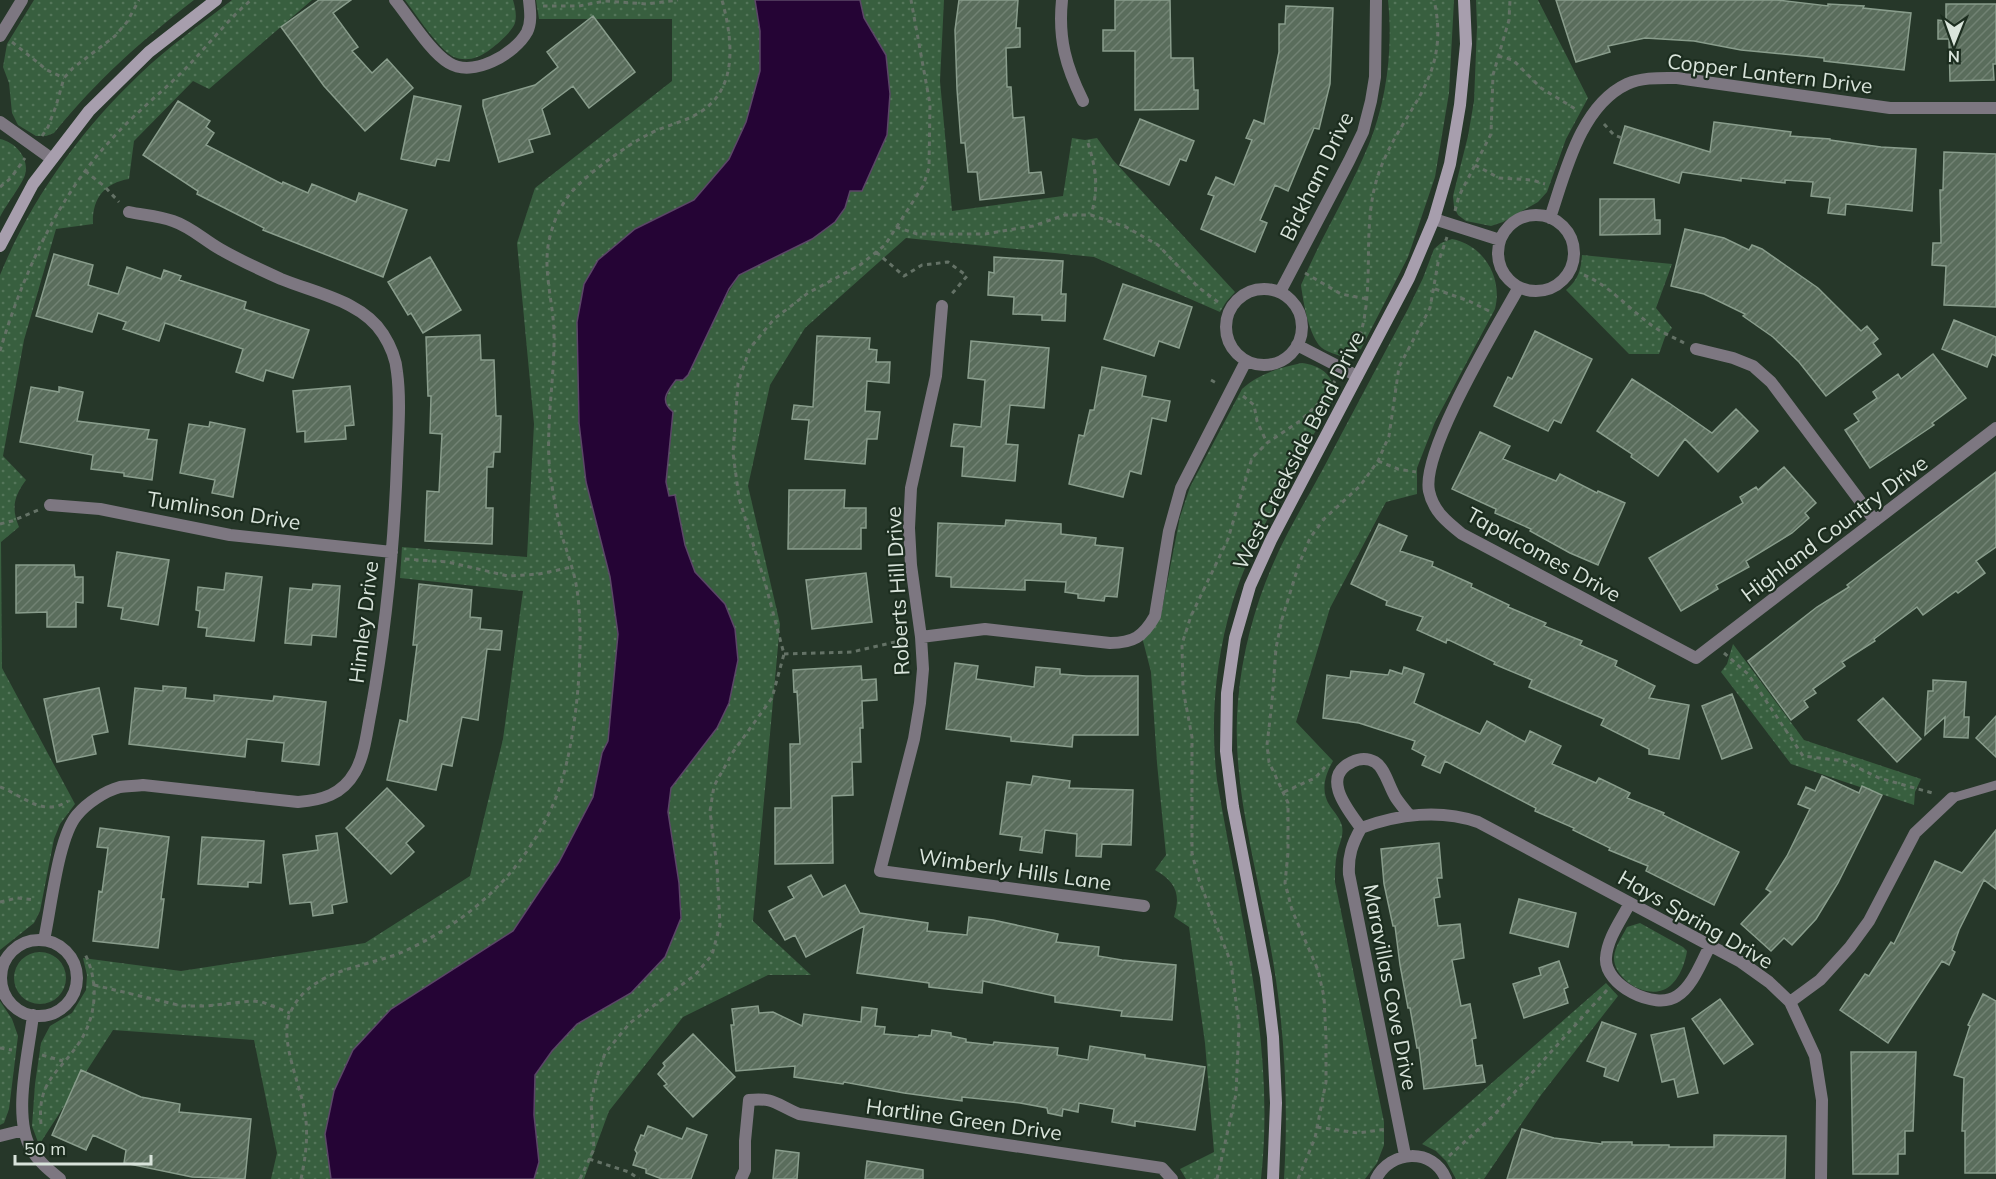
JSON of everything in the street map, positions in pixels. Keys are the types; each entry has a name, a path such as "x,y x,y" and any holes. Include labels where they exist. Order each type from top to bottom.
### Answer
{"street":[{"path":"0,35 22,0"},
{"path":"0,246 33,184 89,111 148,52 216,0"},
{"path":"395,0 436,52 449,63 464,69 493,62 519,43 528,31 531,16 530,3"},
{"path":"1062,0 1060,20 1062,42 1070,74 1083,101"},
{"name":"Bickham Drive","path":"1280,292 1363,132 1375,77 1376,0"},
{"name":"West Creekside Bend Drive","path":"1273,1179 1276,1103 1273,1037 1266,977 1232,796 1226,751 1227,693 1235,638 1250,586 1271,540 1410,278 1434,219 1450,164 1460,105 1466,44 1464,0"},
{"name":"Copper Lantern Drive","path":"1550,218 1579,136 1609,95 1628,83 1651,78 1677,78 1890,108 1996,108"},
{"path":"0,122 52,159"},
{"name":"Himley Drive","path":"44,940 60,857 68,831 77,815 104,794 119,788 143,785 298,802 322,800 341,788 355,772 362,753 377,676 391,555 398,421 397,372 392,351 382,333 368,317 349,305 248,263 173,221 129,212"},
{"path":"1541,215 1550,218 1557,220 1568,231 1574,246 1574,262 1567,277 1554,287 1539,291 1523,289 1509,281 1500,268 1497,252 1501,236 1511,224 1525,216 1541,215"},
{"path":"1434,219 1500,240"},
{"name":"Tapalcomes Drive","path":"1519,287 1447,421 1432,457 1429,489 1434,506 1445,520 1462,534 1696,658"},
{"path":"1265,289 1280,292 1290,299 1300,315 1302,333 1298,345 1288,357 1275,364 1260,365 1246,361 1234,352 1227,339 1225,325 1229,310 1238,298 1251,291 1265,289"},
{"name":"Roberts Hill Drive","path":"880,871 914,739 920,703 923,669 911,565 909,528 911,488 936,376 942,306"},
{"path":"1298,345 1357,376"},
{"path":"1696,349 1733,358 1753,366 1772,382 1875,520"},
{"path":"921,637 985,629 1124,643 1137,638 1148,629 1155,616 1169,531 1181,488 1246,361"},
{"name":"Highland Country Drive","path":"1696,658 1996,428"},
{"name":"Tumlinson Drive","path":"50,505 100,508 230,535 391,555"},
{"path":"1360,828 1339,797 1337,789 1342,771 1347,764 1356,760 1367,759 1377,763 1396,799 1410,816"},
{"path":"1790,1002 1820,980 1850,946 1869,921 1915,833 1952,798"},
{"name":"Hays Spring Drive","path":"1360,828 1379,821 1439,814 1460,816 1478,822 1741,962 1769,982 1790,1002 1815,1056 1822,1100 1821,1179"},
{"name":"Maravillas Cove Drive","path":"1360,828 1348,859 1349,873 1405,1155"},
{"name":"Wimberly Hills Lane","path":"880,871 1144,906"},
{"path":"1630,903 1607,947 1605,961 1611,976 1642,998 1660,1001 1675,998 1686,990 1710,946"},
{"path":"44,940 59,945 71,956 77,971 76,987 69,1002 57,1012 42,1017 26,1014 12,1006 3,993 0,977 4,961 14,949 28,941 44,940"},
{"path":"33,1015 21,1108 24,1130 31,1148 44,1166 60,1179"},
{"name":"Hartline Green Drive","path":"741,1179 745,1170 749,1100 771,1099 782,1107 799,1114 1162,1168 1172,1179"},
{"path":"0,1136 24,1130"},
{"path":"1376,1179 1386,1164 1405,1155 1416,1155 1431,1161 1443,1172 1446,1179"}],"lane":[{"path":"1952,798 1996,785"}],"path":[{"path":"0,187 11,178 48,127 57,106 64,78 86,57 115,36 127,22 139,0"},
{"path":"0,351 25,280 43,242 84,171 109,141 178,76 214,35 251,0"},
{"path":"530,3 579,6 605,1 647,4 678,0"},
{"path":"301,1179 305,1156 306,1122 287,1037 290,1013 309,990 328,976 404,951 458,920 506,880 524,858 559,790 574,723 579,605 572,567 554,502 550,470 549,443 554,353 547,260 553,227 569,195 582,182 648,135 702,111 720,92 728,71 730,55 730,39 722,0"},
{"path":"580,1179 594,1149 591,1103 605,1053 630,1023 695,975 712,955 720,925 711,811 714,786 733,752 772,699 784,654 739,498 733,453 738,383 750,348 774,319 808,293 860,265 885,245 923,186 929,168 931,148 930,104 911,0"},
{"path":"1358,342 1367,299 1370,204 1377,179 1394,139 1426,87 1432,70 1437,50 1434,0"},
{"path":"1298,1179 1316,1138 1326,1082 1324,997 1318,970 1292,910 1285,883 1288,803 1269,762 1267,745 1276,648 1282,619 1299,564 1310,538 1324,519 1360,486 1378,460 1389,436 1399,367 1430,308 1438,263 1459,196 1491,134 1493,75 1509,20 1510,0"},
{"path":"0,35 47,70 64,78"},
{"path":"1498,56 1513,60 1541,88 1606,125 1614,135 1622,138"},
{"path":"1088,143 1096,175 1096,195 1091,215"},
{"path":"1475,165 1500,178 1532,180 1560,188"},
{"path":"84,171 104,186 129,212"},
{"path":"896,226 917,234 985,234 1033,226 1065,215 1091,215 1126,227 1158,245 1198,287 1218,302"},
{"path":"876,252 904,276 922,265 936,262 948,262 962,271 967,276 942,306"},
{"path":"1294,266 1341,294 1367,299"},
{"path":"1584,275 1594,279 1652,325 1696,349"},
{"path":"1435,289 1469,301 1502,317"},
{"path":"1211,380 1247,398 1254,405 1257,421 1267,443"},
{"path":"1378,460 1398,469 1429,473"},
{"path":"0,524 50,505"},
{"path":"391,555 448,562 508,576 539,574 572,567"},
{"path":"784,654 852,652 899,641 902,652 922,650"},
{"path":"1714,644 1748,674 1803,756 1844,761 1879,778 1952,798"},
{"path":"1284,792 1315,778 1329,761"},
{"path":"0,787 42,807 62,805 76,794"},
{"path":"0,902 27,898 52,902"},
{"path":"41,1127 41,1097 45,1087 52,1075 80,1042 93,1005 94,985 91,967 85,954"},
{"path":"1449,1156 1494,1115 1616,980"},
{"path":"94,985 182,1006 252,1001 273,1005 290,1013"},
{"path":"1317,1127 1358,1133 1388,1128"},
{"path":"589,1158 629,1172 639,1179"}],"green space":[{"path":"34,0 194,0 120,62 54,133 36,136 18,125 12,113 9,83 3,67 7,44"},
{"path":"232,0 312,0 209,89 193,81 134,141 129,179 113,184 101,194 95,207 93,224 56,229 24,340 3,456 26,480 15,502 15,514 19,527 1,542 2,668 75,804 60,824 54,839 40,911 34,923 0,950 0,275 12,247 42,193 59,167 97,119 151,64"},
{"path":"405,0 513,0 515,23 499,43 487,52 474,58 460,59 442,47"},
{"path":"536,0 755,0 760,31 760,71 746,122 729,159 694,200 635,229 598,260 584,284 577,322 618,634 608,741 602,753 593,797 559,862 513,931 462,965 325,1134 331,1179 271,1179 277,1153 254,1040 113,1030 39,1145 32,1126 41,1043 50,1026 72,1013 86,990 87,975 83,958 181,971 365,943 470,876 503,739 523,591 400,578 402,547 527,557 534,424 517,243 535,188 672,81 672,19 539,19"},
{"path":"860,0 944,0 940,81 952,211 1063,196 1072,138 1085,140 1097,138 1113,160 1235,292 1220,312 1094,257 906,238 805,328 770,385 748,486 780,624 753,921 811,975 768,975 683,1017 609,1111 584,1179 534,1179 539,1162 534,1115 535,1075 552,1051 577,1024 631,993 681,918 679,883 668,812 671,788 717,728 729,703 738,660 735,629 725,604 695,572 685,545 675,496 669,497 666,482 673,413 666,404 666,399 739,275 812,239 835,222 845,208 849,191 862,191 887,135 886,55 864,18"},
{"path":"1388,0 1454,0 1449,93 1435,177 1408,257 1361,349 1344,357 1327,351 1317,343 1307,318 1301,285 1361,162 1375,127 1384,92 1389,55"},
{"path":"1476,0 1538,0 1588,98 1566,139 1547,192 1538,202 1503,222 1491,226 1466,221 1458,215 1454,207 1453,196 1474,101"},
{"path":"0,139 16,147 23,157 26,169 23,179 0,217"},
{"path":"1452,239 1473,248 1488,265 1496,286 1495,309 1435,422 1417,468 1417,494 1386,502 1330,608 1296,722 1333,761 1324,789 1327,800 1342,826 1342,837 1336,857 1335,882 1384,1122 1384,1145 1377,1163 1365,1179 1284,1179 1285,1086 1278,994 1245,818 1238,759 1238,701 1242,666 1260,597 1284,539 1408,309 1434,249 1441,243"},
{"path":"1582,255 1672,264 1656,308 1672,328 1665,337 1659,354 1629,354 1566,290 1578,274"},
{"path":"1302,363 1317,367 1328,376 1333,387 1331,403 1263,527 1241,579 1226,626 1218,669 1214,714 1217,780 1245,929 1259,1028 1264,1078 1261,1179 1186,1179 1180,1169 1214,1152 1205,1043 1189,927 1174,917 1177,902 1175,889 1168,879 1155,870 1166,855 1151,672 1142,637 1152,630 1161,614 1180,517 1190,487 1242,389 1255,379 1270,372"},
{"path":"1733,644 1804,740 1921,779 1915,792 1914,805 1791,764 1721,672 1727,664"},
{"path":"1640,923 1687,951 1680,974 1663,990 1655,992 1639,989 1624,979 1615,965 1616,949 1627,927"},
{"path":"35,952 45,952 59,959 66,978 59,997 45,1004 35,1004 25,1000 18,993 14,983 14,973 18,963 25,956"},
{"path":"1606,983 1618,996 1541,1095 1484,1179 1456,1179 1446,1161 1436,1151 1422,1144"},
{"path":"0,1001 12,1019 18,1036 9,1109 4,1123 0,1125"}],"shaded area":[{"path":"755,0 860,0 864,18 886,55 890,94 887,135 862,191 850,191 845,208 835,222 812,239 739,275 729,289 688,375 683,380 676,380 666,396 666,404 673,412 666,482 669,496 675,495 685,545 695,572 725,604 735,629 738,660 729,703 717,728 671,788 668,812 679,883 681,918 665,957 631,993 577,1024 552,1051 535,1075 534,1115 539,1162 534,1179 331,1179 325,1134 334,1091 353,1050 391,1009 513,931 559,862 593,797 602,753 608,741 618,634 610,577 586,482 579,423 577,322 584,284 598,260 635,229 694,200 729,159 746,122 760,71 760,31"}],"building":[{"path":"319,0 351,0 333,13 358,47 352,51 372,73 387,59 413,88 365,131 324,86 281,27"},
{"path":"959,0 1018,0 1016,28 1020,28 1020,47 1006,48 1007,87 1011,87 1013,118 1024,117 1029,173 1041,172 1044,193 980,200 977,172 968,172 965,143 961,143 955,30"},
{"path":"1115,0 1170,0 1171,58 1193,58 1194,90 1198,90 1198,109 1135,110 1135,51 1103,51 1103,30 1115,30"},
{"path":"1556,0 1777,0 1828,6 1828,4 1864,6 1863,8 1911,13 1904,70 1824,61 1824,58 1741,50 1694,41 1645,38 1608,46 1610,52 1576,62"},
{"path":"1946,4 1996,4 1994,80 1950,81 1949,39 1938,39 1938,20 1946,21"},
{"path":"1286,6 1333,8 1330,84 1319,129 1314,128 1288,191 1275,185 1260,220 1267,223 1255,252 1201,229 1214,196 1208,194 1216,177 1234,185 1252,140 1246,138 1254,120 1264,124 1279,52 1279,24 1285,24"},
{"path":"593,16 635,72 589,108 573,86 542,109 550,134 529,140 533,152 499,162 483,100 535,85 558,67 547,52"},
{"path":"414,96 461,106 449,161 437,159 435,166 401,159"},
{"path":"178,101 210,121 206,127 214,133 206,145 282,184 283,182 308,193 312,184 356,202 359,193 407,210 383,277 263,230 264,228 197,194 198,191 143,155"},
{"path":"1140,119 1194,141 1186,161 1180,159 1169,185 1120,165"},
{"path":"1714,122 1791,132 1790,136 1916,149 1912,211 1846,204 1845,215 1828,213 1830,198 1811,196 1813,182 1785,180 1785,183 1741,178 1741,181 1682,172 1679,183 1614,163 1625,126 1710,152"},
{"path":"1944,152 1996,154 1996,307 1944,305 1946,266 1932,265 1933,243 1941,243 1940,190 1943,190"},
{"path":"1600,199 1654,199 1655,220 1660,220 1660,234 1600,235"},
{"path":"1685,229 1724,238 1749,250 1752,245 1762,249 1818,288 1861,331 1867,326 1878,339 1873,343 1881,354 1826,396 1799,362 1773,337 1743,316 1745,314 1704,294 1671,286"},
{"path":"54,254 93,265 88,285 118,294 127,267 161,279 164,270 181,276 179,280 246,302 244,309 309,330 293,378 266,370 263,381 236,372 243,349 165,323 159,341 123,329 126,322 98,313 92,332 36,316"},
{"path":"430,257 461,310 423,333 411,313 408,315 388,282"},
{"path":"994,257 1063,261 1061,294 1066,294 1065,321 1042,320 1042,315 1013,314 1014,297 988,295 989,272 994,273"},
{"path":"1123,284 1192,307 1179,348 1159,341 1154,356 1104,339"},
{"path":"1954,320 1996,337 1996,356 1992,354 1987,367 1942,349"},
{"path":"1535,331 1592,359 1561,423 1554,420 1548,431 1494,406 1508,377 1512,379"},
{"path":"480,335 481,360 494,360 496,416 501,416 500,452 494,452 493,467 487,467 486,508 493,508 492,544 425,541 427,491 439,492 442,434 430,433 431,396 428,396 426,337"},
{"path":"817,336 870,338 869,349 877,350 876,362 890,362 889,383 867,381 865,411 880,412 877,439 867,439 865,464 805,459 809,420 792,419 794,405 813,407"},
{"path":"971,341 1049,348 1044,408 1010,405 1006,444 1018,445 1015,481 962,476 964,447 951,446 954,424 981,427 985,380 968,378"},
{"path":"1933,354 1966,398 1932,423 1934,425 1870,468 1845,430 1859,421 1854,414 1877,398 1873,392 1898,374 1901,379"},
{"path":"1102,367 1146,376 1142,396 1170,401 1166,421 1152,418 1141,474 1130,471 1123,497 1069,484 1079,435 1084,436 1090,410 1094,410"},
{"path":"1632,379 1712,433 1736,409 1758,431 1718,472 1685,439 1658,476 1631,457 1632,454 1597,431"},
{"path":"350,386 354,425 345,426 346,439 305,442 305,431 297,432 293,391"},
{"path":"31,387 59,392 59,387 83,392 77,421 149,430 147,439 157,440 152,480 124,476 124,473 91,469 93,455 20,442"},
{"path":"210,422 245,429 233,497 212,493 215,480 180,473 189,424 209,427"},
{"path":"1480,432 1510,446 1503,459 1556,481 1560,474 1597,493 1598,491 1625,503 1598,565 1570,553 1530,531 1531,529 1495,513 1496,509 1452,489"},
{"path":"1784,467 1816,503 1805,513 1809,518 1792,533 1746,561 1749,567 1716,585 1718,589 1681,611 1649,558 1743,503 1740,497 1756,487 1758,490"},
{"path":"1996,472 1996,547 1976,561 1985,573 1923,615 1917,607 1874,639 1875,641 1842,662 1845,666 1813,689 1816,693 1804,701 1808,707 1791,720 1748,661 1817,607 1849,587 1847,585"},
{"path":"789,490 845,490 844,508 866,508 866,528 861,528 861,549 788,549"},
{"path":"1006,520 1061,524 1061,534 1096,538 1095,545 1123,548 1117,597 1105,596 1104,601 1078,598 1078,594 1065,592 1066,582 1025,580 1025,590 951,587 951,577 936,576 938,523 1005,526"},
{"path":"1379,524 1407,536 1400,551 1433,562 1432,566 1472,584 1471,587 1509,605 1508,607 1546,623 1544,626 1582,641 1580,645 1617,661 1615,666 1655,686 1649,698 1689,705 1679,759 1649,754 1649,749 1601,725 1604,719 1529,687 1532,680 1494,664 1495,662 1447,639 1446,643 1417,630 1423,617 1386,605 1387,601 1351,584"},
{"path":"117,552 169,560 158,625 121,619 123,608 108,606"},
{"path":"16,565 74,565 75,577 83,577 83,603 76,602 76,627 47,627 47,612 16,613"},
{"path":"226,573 262,577 254,641 206,636 207,628 198,627 200,611 196,610 198,587 224,590"},
{"path":"866,573 872,622 812,629 806,580"},
{"path":"313,584 340,586 336,637 312,635 311,645 285,643 290,588 312,590"},
{"path":"419,584 472,590 470,617 481,618 480,629 502,631 500,650 487,649 478,720 462,717 452,766 442,764 436,790 387,780 400,720 407,722 417,645 413,645"},
{"path":"955,663 978,666 976,679 1034,687 1036,667 1060,669 1060,674 1138,676 1138,735 1073,735 1072,747 1011,741 1011,737 946,729"},
{"path":"861,666 862,680 876,679 877,700 862,701 861,762 852,762 853,795 832,796 833,863 775,864 775,808 791,808 790,744 800,744 797,691 794,692 793,670"},
{"path":"1404,667 1424,674 1414,703 1480,734 1487,721 1525,742 1530,731 1561,746 1552,764 1596,783 1599,778 1630,793 1627,798 1664,813 1663,815 1739,852 1714,905 1646,871 1648,866 1609,850 1610,848 1573,830 1574,828 1535,811 1536,808 1445,761 1440,773 1422,765 1426,756 1412,749 1415,741 1359,723 1323,718 1327,675 1350,678 1351,671 1388,675 1390,670 1402,674"},
{"path":"1933,680 1966,682 1964,717 1969,717 1968,738 1944,737 1945,717 1925,735 1928,691 1933,691"},
{"path":"163,686 186,688 185,698 214,701 214,695 273,701 274,696 326,702 319,765 282,761 284,743 247,739 245,757 129,744 135,688 163,691"},
{"path":"99,688 108,732 92,735 96,754 57,762 44,699"},
{"path":"1732,694 1752,748 1722,759 1702,706"},
{"path":"1883,698 1921,739 1897,762 1858,720"},
{"path":"1996,716 1996,757 1976,738"},
{"path":"1033,776 1070,781 1069,788 1133,790 1131,845 1102,844 1101,857 1076,856 1077,834 1045,830 1042,853 1020,850 1022,837 1000,834 1007,782 1031,785"},
{"path":"1822,776 1859,793 1862,786 1882,795 1838,883 1816,919 1792,945 1784,938 1771,951 1741,924 1771,892 1766,889 1787,856 1810,809 1798,804 1806,787 1815,791"},
{"path":"387,788 424,826 406,843 414,852 391,874 346,828"},
{"path":"100,828 169,837 161,899 164,899 158,948 93,941 99,891 102,892 108,848 97,847"},
{"path":"1996,830 1996,889 1984,880 1959,930 1952,950 1955,952 1949,965 1942,961 1888,1043 1840,1010 1865,974 1869,976 1891,942 1894,944 1935,861 1962,873"},
{"path":"337,833 347,902 332,905 333,913 313,916 311,902 290,904 283,855 318,850 316,836"},
{"path":"202,837 264,841 261,883 248,882 248,887 198,884"},
{"path":"1439,843 1442,878 1437,878 1440,897 1434,898 1438,926 1460,924 1464,958 1452,960 1461,1006 1470,1004 1476,1038 1472,1039 1476,1066 1482,1065 1485,1082 1424,1089 1419,1048 1417,1048 1410,1008 1408,1008 1395,926 1393,926 1384,884 1381,849"},
{"path":"811,875 823,897 845,885 860,913 928,923 927,931 967,935 969,917 993,920 1058,934 1056,942 1099,947 1098,956 1176,965 1172,1020 1121,1016 1122,1011 1055,1002 1055,996 983,981 982,993 929,987 929,983 857,973 864,926 806,957 795,935 785,940 769,911 794,898 788,887"},
{"path":"1519,899 1576,913 1568,947 1510,933"},
{"path":"1559,961 1568,987 1564,989 1568,1003 1524,1018 1513,984 1541,975 1539,968"},
{"path":"1983,994 1996,1001 1996,1173 1965,1173 1965,1131 1962,1131 1964,1078 1954,1075 1970,1026 1968,1025"},
{"path":"1720,999 1753,1044 1724,1064 1692,1019"},
{"path":"758,1006 759,1013 773,1012 802,1026 804,1014 861,1022 862,1007 877,1009 875,1026 885,1027 884,1034 931,1036 932,1030 951,1033 951,1036 966,1039 966,1042 993,1045 994,1042 1058,1048 1057,1055 1088,1060 1090,1046 1145,1055 1145,1058 1205,1067 1195,1130 1135,1121 1135,1126 1112,1122 1114,1109 1079,1103 1078,1112 1063,1109 1062,1116 1048,1113 1047,1108 1020,1103 962,1097 962,1101 844,1082 843,1084 794,1077 795,1066 736,1071 731,1025 734,1025 732,1009"},
{"path":"1602,1022 1636,1034 1618,1081 1604,1076 1606,1068 1587,1061"},
{"path":"1684,1028 1698,1093 1678,1097 1674,1079 1662,1082 1651,1035"},
{"path":"693,1034 735,1077 693,1117 664,1086 667,1084 658,1074 665,1066 663,1063"},
{"path":"1851,1052 1916,1052 1913,1131 1905,1131 1905,1154 1898,1154 1898,1174 1853,1174"},
{"path":"81,1070 141,1097 180,1104 179,1112 251,1119 245,1179 192,1177 124,1163 126,1150 93,1135 86,1150 52,1135"},
{"path":"648,1126 682,1139 687,1128 707,1135 691,1179 662,1179 646,1173 646,1169 633,1165 637,1153 635,1150 641,1135 644,1136"},
{"path":"1522,1129 1554,1138 1602,1144 1602,1142 1632,1142 1632,1145 1669,1145 1669,1147 1714,1147 1714,1135 1786,1136 1785,1179 1507,1179"},
{"path":"776,1150 799,1153 797,1179 773,1179"},
{"path":"867,1161 923,1170 923,1179 865,1179"}]}
